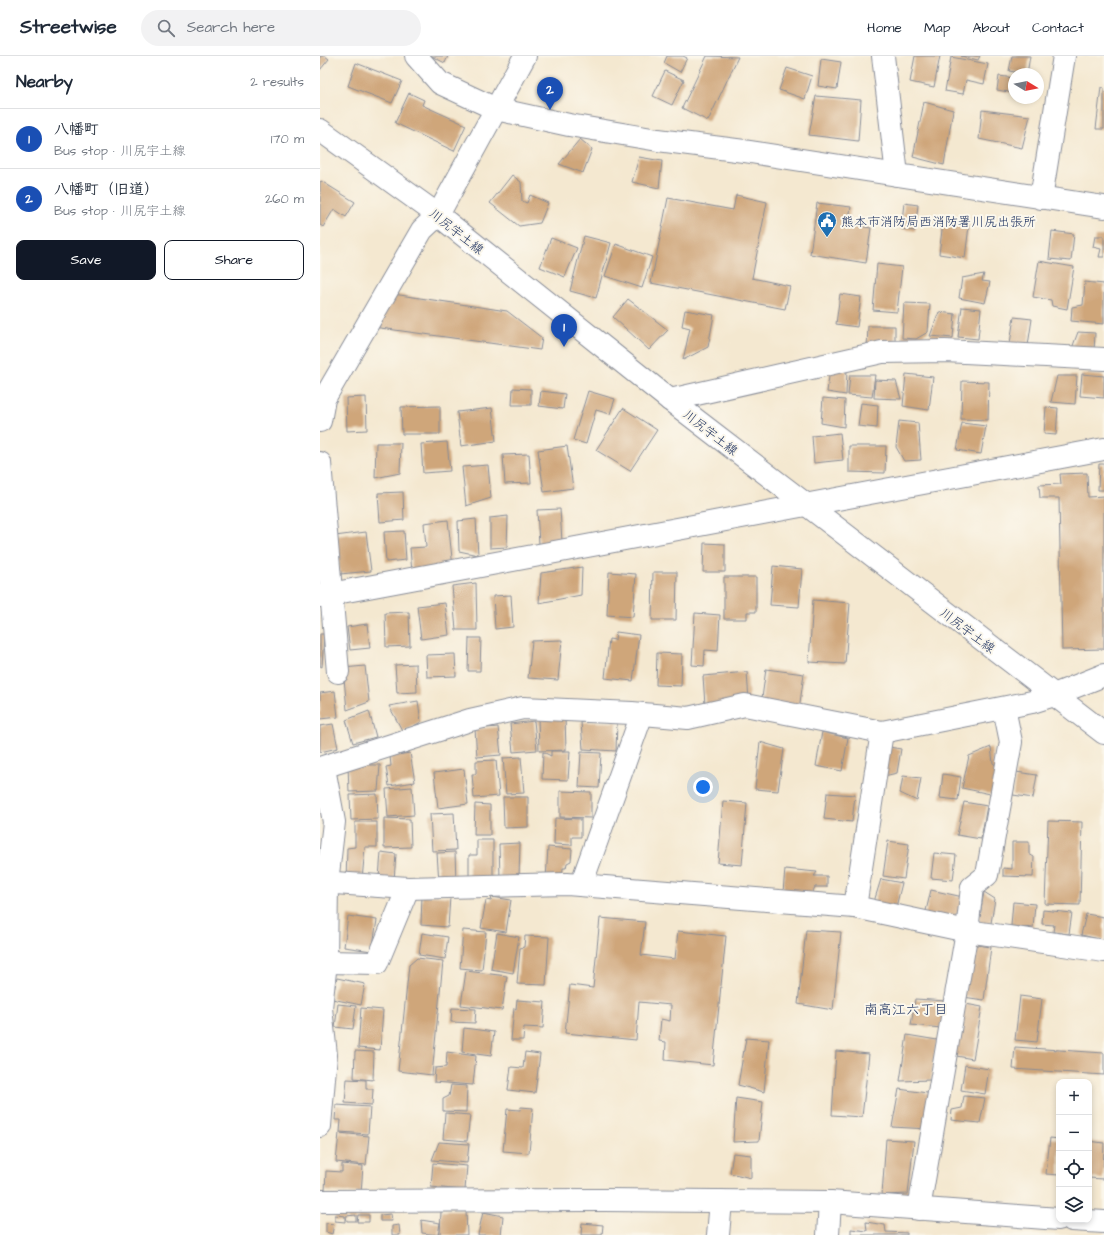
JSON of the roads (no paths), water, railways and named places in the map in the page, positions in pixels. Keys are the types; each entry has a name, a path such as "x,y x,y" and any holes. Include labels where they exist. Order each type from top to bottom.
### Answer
{"street":[{"path":"416,56 440,83 496,109 569,125 651,139 744,151 1104,208"},
{"path":"320,421 324,399 422,230 438,215 525,56"},
{"path":"884,56 897,175"},
{"path":"1041,198 1064,56"},
{"name":"川尻宇土線","path":"320,130 438,215 670,400 1104,733"},
{"path":"670,400 882,352 945,351 1104,359"},
{"path":"325,595 1104,449"},
{"path":"320,463 325,595 338,672"},
{"path":"320,1126 326,1055 321,1008 326,962 323,883 334,822 322,768 470,720 523,708 642,714 688,718 745,706 882,732 1004,708 1054,695 1104,675"},
{"path":"919,1209 967,931 972,887 987,875 1011,742 1004,708"},
{"path":"581,885 642,714"},
{"path":"855,907 882,732"},
{"path":"323,883 408,888 567,884 855,907 967,931 1104,951"},
{"path":"326,962 377,963 408,888"},
{"path":"320,1201 830,1202 1056,1219"},
{"path":"718,1235 721,1201"},
{"path":"828,1235 830,1202"},
{"path":"1092,1221 1104,1222"}],"place":[{"name":"八幡町（旧道）","path":"550,110"},
{"name":"熊本市消防局西消防署川尻出張所","path":"827,238"},
{"name":"八幡町","path":"564,347"}],"district":[{"name":"南高江六丁目","path":"906,1009"}]}
